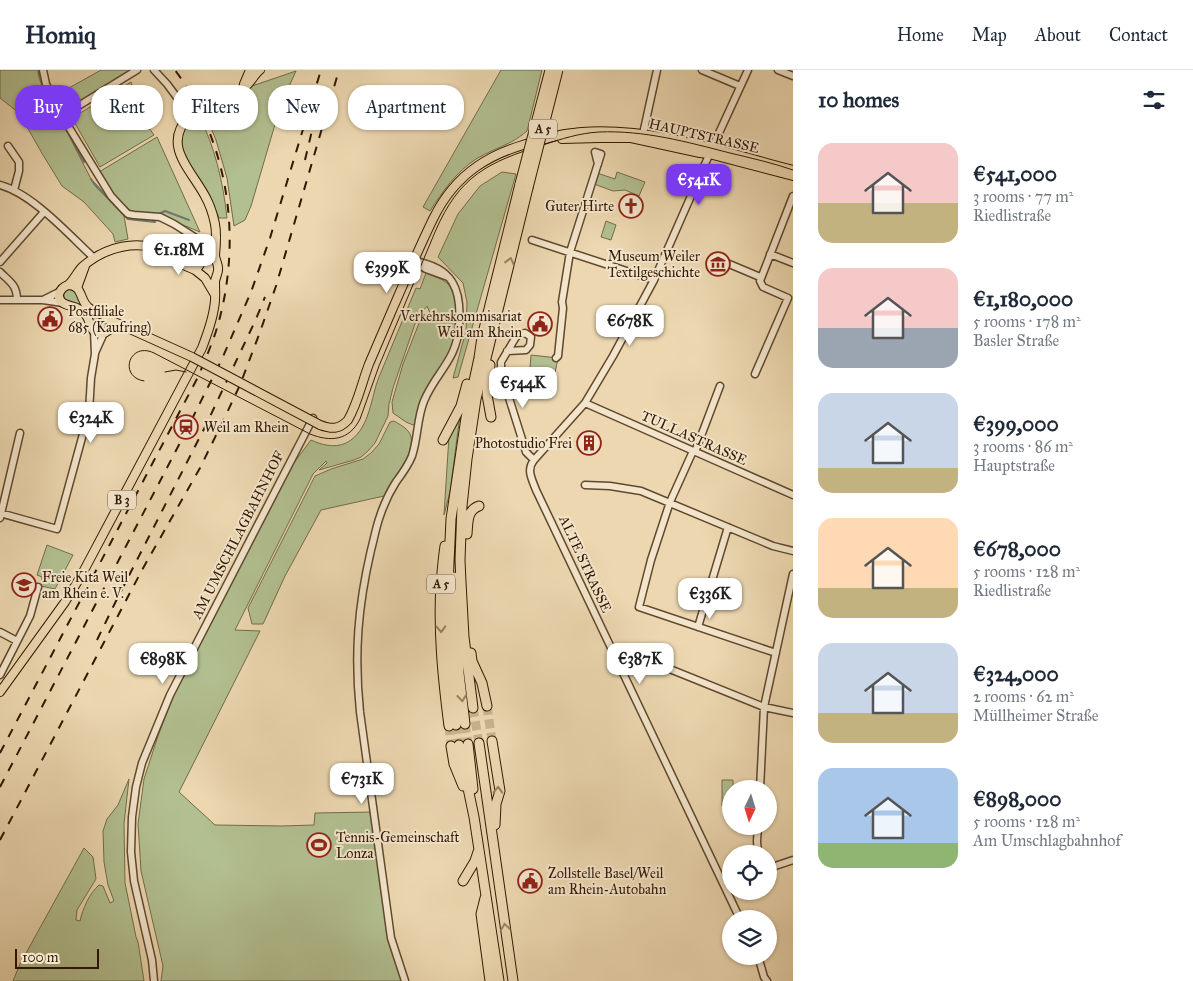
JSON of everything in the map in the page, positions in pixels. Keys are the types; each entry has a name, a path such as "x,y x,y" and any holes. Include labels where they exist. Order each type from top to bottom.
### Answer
{"highway":[{"name":"A 5","path":"474,708 464,637 460,571 462,506 469,444 476,399 551,70"},
{"name":"A 5","path":"457,725 451,674 448,585 451,519 466,418 482,336 558,70"},
{"path":"491,416 487,394 488,375 498,308"},
{"path":"443,440 461,406 474,357 482,336"},
{"path":"460,571 465,557 469,516 472,509 479,506"},
{"path":"464,637 470,648 472,661 482,683 487,706"},
{"path":"492,741 500,791 495,816 495,856"},
{"path":"479,743 513,981"},
{"path":"459,745 474,817 485,895 490,912 499,981"},
{"path":"463,881 479,850"},
{"path":"485,895 481,914 490,981"}],"main road":[{"path":"243,85 250,70"},
{"path":"246,85 260,70"},
{"path":"176,258 180,264 196,270 202,276 213,277 217,274 215,224 204,195 178,150 177,139 180,130"},
{"name":"HAUPTSTRASSE","path":"550,139 554,136 584,132 643,134 675,139 793,176"},
{"name":"HAUPTSTRASSE","path":"131,329 192,357 320,424 332,428 341,427 350,416 413,261 441,204 460,180 476,166 495,155 528,143 550,139 631,138 700,153 710,151 793,170"},
{"path":"215,240 209,255 198,269 215,295"},
{"path":"186,262 202,254 215,240"},
{"path":"131,329 100,334 94,331 82,311 75,306 63,303 59,292 71,282 78,271 86,264 94,258 115,249 137,245 158,249 186,262 193,263 211,259 216,262"},
{"path":"86,264 78,283 78,288 86,306 110,320 131,329"},
{"name":"B 3","path":"0,692 65,602 81,576 199,354 212,318 217,274"},
{"path":"68,285 78,288"},
{"path":"106,332 111,326 110,320"}],"street":[{"path":"43,70 46,85"},
{"path":"81,104 137,70"},
{"path":"154,70 173,92"},
{"path":"550,139 544,124 543,110 551,70"},
{"path":"643,134 657,70"},
{"path":"702,70 740,86"},
{"path":"507,351 501,364 502,374 526,452 534,460 585,403 613,356 654,280 710,151 748,70"},
{"path":"778,70 793,76"},
{"path":"71,130 111,196 128,214 160,218 174,224 196,238"},
{"path":"8,146 18,162 19,171 14,190"},
{"path":"556,358 558,356 563,308 562,301 570,252 598,164"},
{"path":"0,185 14,190 33,202 94,258"},
{"path":"755,374 788,298 763,287 760,277 793,196"},
{"path":"0,262 44,212"},
{"path":"532,240 654,280"},
{"path":"770,254 793,263"},
{"path":"715,258 760,277"},
{"path":"405,981 391,938 360,712 357,682 357,651 358,624 364,582 379,518 387,498 411,457 424,402 431,387 452,356 459,326 459,306 453,282 449,278 426,269 413,261"},
{"path":"0,272 15,287 17,300"},
{"path":"43,300 59,292"},
{"path":"0,300 43,300 63,303"},
{"path":"20,433 0,515 57,529 89,412 95,354 94,331"},
{"path":"95,354 106,332"},
{"path":"720,386 694,451 670,502 651,560 639,607 776,652"},
{"name":"TULLASTRASSE","path":"585,403 793,495"},
{"name":"AM UMSCHLAGBAHNHOF","path":"154,981 152,960 134,881 131,852 132,816 142,762 170,695 313,418"},
{"name":"ALTE STRASSE","path":"534,460 530,466 530,472 536,490 616,660 722,875"},
{"path":"585,485 610,486 641,491 773,546 793,551"},
{"path":"698,627 728,527"},
{"path":"760,780 764,707 793,574"},
{"path":"0,674 30,616 38,587"},
{"path":"0,632 17,641"},
{"path":"616,660 634,655 764,707 793,714"},
{"path":"777,865 793,860"},
{"path":"761,965 765,980"}],"green space":[{"path":"0,70 41,70 46,85 15,85 15,110 0,98"},
{"path":"101,70 133,70 108,85 91,85 91,95 81,101 81,85 74,85"},
{"path":"501,70 542,70 527,131 513,141 469,164 450,182 430,211 423,207"},
{"path":"296,71 290,85 268,85 268,130 273,130 251,206 245,220 234,226 227,178 212,130 258,130 258,85 255,85"},
{"path":"91,106 91,130 150,130 154,135 100,167 79,130 81,130 81,113"},
{"path":"29,130 66,130 91,179 123,210 128,239 115,242 113,234 84,202 62,186"},
{"path":"183,130 206,130 217,164 227,218 219,218 189,164 181,143"},
{"path":"157,137 200,232 161,216 128,214 112,194 99,172"},
{"path":"502,172 516,174 458,377 453,378 466,331 467,302 463,283 438,257 458,214 480,186"},
{"path":"617,172 645,182 639,196 625,190 613,191 594,184 597,173 615,179"},
{"path":"606,221 616,225 611,240 601,237"},
{"path":"426,273 440,278 447,283 451,288 455,301 457,324 448,355 422,397 415,424 406,422 393,413 392,402 403,364 421,318 430,313 427,306 417,318 393,388 388,416 375,443 361,457 319,470 327,463 326,461 313,474 235,630 260,631 179,792 215,825 314,825 315,813 374,812 376,827 373,833 390,945 402,981 161,981 163,966 141,871 138,824 144,779 158,736 174,694 293,464 311,440 326,445 342,445 351,440 362,427 369,411 376,385 416,288 420,289"},
{"path":"69,289 74,292 85,307 106,321 105,329 100,330 97,328 66,300 64,293"},
{"path":"531,355 558,358 555,373 551,373 548,392 532,390"},
{"path":"460,415 450,492 444,515 449,436"},
{"path":"394,421 407,430 411,440 408,456 387,493 384,496 321,510 285,576 263,624 252,624 248,608 315,476 363,459 379,444 390,422"},
{"path":"47,545 73,555 55,589 41,586 42,577 37,575"},
{"path":"129,779 124,824 125,883 138,942 144,981 13,981 20,964 84,848 93,857 96,879 77,910 76,920 80,921 87,902 99,885 103,886 110,903 114,901 108,885 104,862 103,831 107,819 118,805"}],"waterway":[{"path":"38,70 42,85"},
{"path":"66,130 84,162"},
{"path":"91,179 128,219 155,222"},
{"path":"159,214 165,211 189,220"}],"tunnel":[{"path":"487,706 492,741"},
{"path":"473,708 479,743"},
{"path":"465,724 468,744"},
{"path":"456,725 459,745"},
{"path":"449,726 451,746"}],"tram line":[{"path":"144,381 136,378 131,373 129,367 133,356 138,352 145,351 154,353 317,437 332,439 345,436 356,426 360,419 379,366 444,213 465,184 491,165 524,151 571,137 599,132 616,132 682,141 793,170"},
{"path":"165,372 176,370 186,372"}],"railway":[{"path":"0,753 199,375 219,321 226,288 229,256 226,190 218,158 207,128 193,98 175,70"},
{"path":"0,787 222,359 251,292 270,238 321,70"},
{"path":"0,840 142,570 200,468 240,385 276,286 339,70"},
{"path":"305,160 312,130"},
{"path":"97,640 206,425 265,297"}],"place":[{"name":"Guter Hirte","path":"631,206"},
{"name":"Museum Weiler Textilgeschichte","path":"718,264"},
{"name":"Postfiliale 685 (Kaufring)","path":"50,319"},
{"name":"Verkehrskommisariat Weil am Rhein","path":"540,324"},
{"name":"Weil am Rhein","path":"186,427"},
{"name":"Photostudio Frei","path":"589,443"},
{"name":"Freie Kita Weil am Rhein e. V.","path":"24,585"},
{"name":"Tennis-Gemeinschaft Lonza","path":"319,845"},
{"name":"Zollstelle Basel/Weil am Rhein-Autobahn","path":"530,881"}]}
